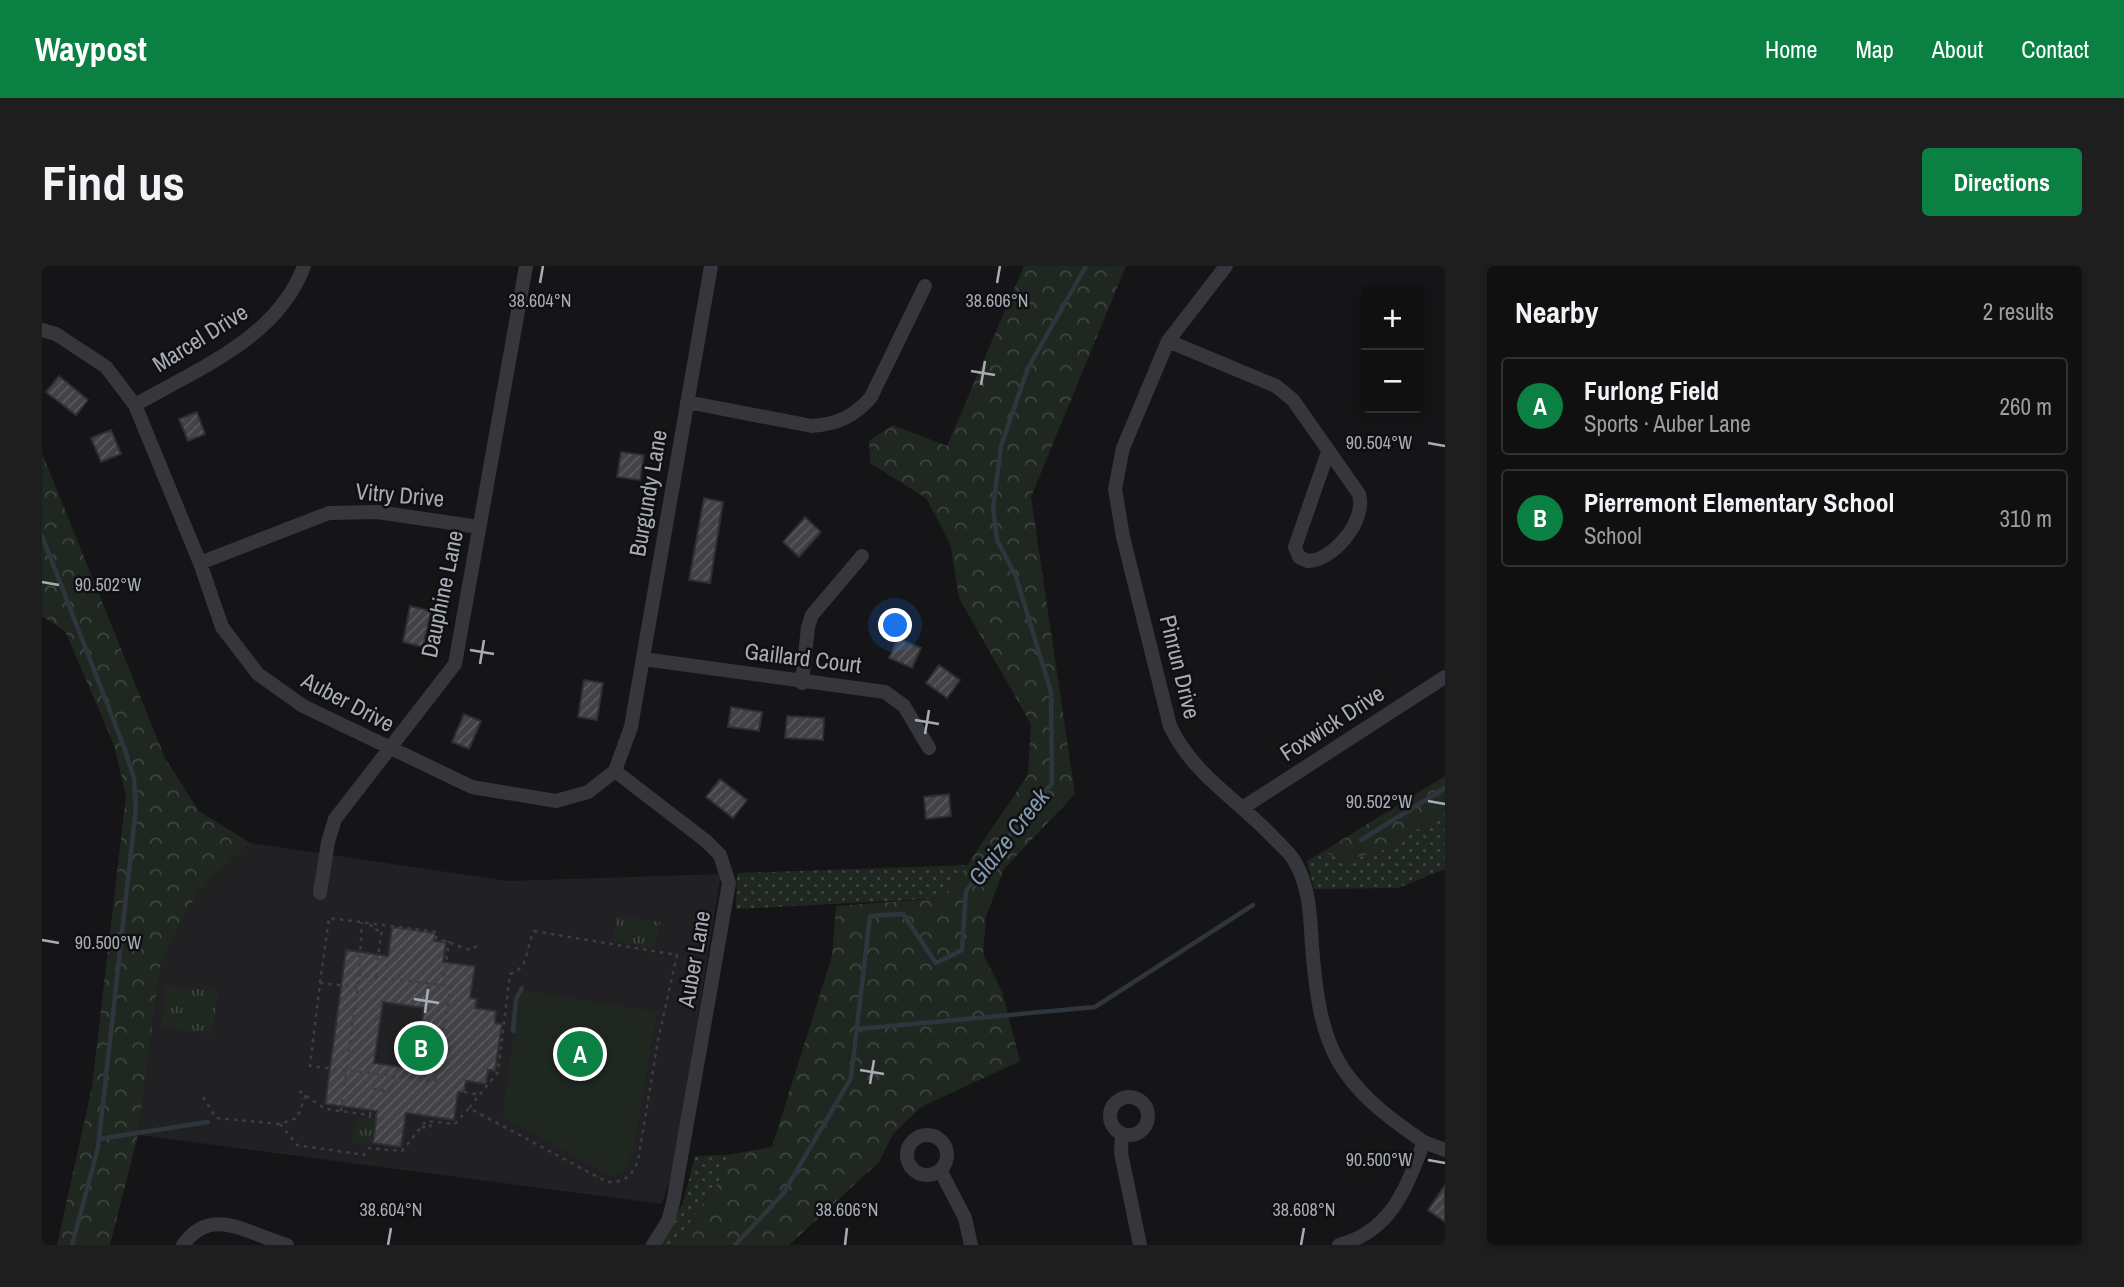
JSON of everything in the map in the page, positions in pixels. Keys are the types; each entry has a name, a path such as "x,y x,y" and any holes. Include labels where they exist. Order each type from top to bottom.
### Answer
{"street":[{"name":"Marcel Drive","path":"135,405 237,346 273,318 297,284 304,266"},
{"name":"Dauphine Lane","path":"320,893 328,842 335,819 391,751 455,664 526,266"},
{"name":"Burgundy Lane","path":"615,771 631,727 712,266"},
{"name":"Pinrun Drive","path":"1226,266 1168,341 1123,448 1115,489 1118,514 1170,726 1193,764 1244,807 1294,859 1306,885 1316,1001 1324,1033 1334,1055 1347,1075 1376,1105 1424,1142 1445,1150"},
{"path":"687,402 812,426 831,425 846,418 860,410 871,397 925,286"},
{"name":"Auber Drive","path":"42,330 56,334 106,367 135,405 200,563 222,626 258,674 303,706 371,737 391,751 472,787 556,801 588,792 615,771"},
{"path":"1168,341 1276,386 1293,400 1359,494 1362,508 1354,528 1322,557 1308,561 1299,557 1295,547 1328,453"},
{"name":"Vitry Drive","path":"200,563 329,513 377,512 479,527"},
{"path":"802,683 807,627 812,615 863,556"},
{"name":"Gaillard Court","path":"643,659 802,683 885,692 904,706 929,748"},
{"name":"Foxwick Drive","path":"1244,807 1445,677"},
{"name":"Auber Lane","path":"615,771 706,841 720,855 729,883 673,1203 668,1221 653,1245"},
{"path":"1122,1134 1121,1153 1140,1245"},
{"path":"1339,1245 1367,1234 1391,1213 1407,1187 1424,1142"},
{"path":"940,1170 965,1218 971,1245"},
{"path":"183,1245 192,1233 218,1224 233,1225 287,1245"}],"path":[{"path":"359,975 451,986 435,1081 310,1066 329,918 437,932 436,938 470,950 480,944"},
{"path":"341,1111 358,987 362,922"},
{"path":"370,923 374,930 382,930 375,977"},
{"path":"280,1124 297,1145 364,1155 369,1147 402,1151 426,1121 455,1124 498,1072 510,974 518,971 523,963 534,930 677,955 657,1040 638,1161 628,1178 607,1182 469,1108"},
{"path":"443,985 449,941"},
{"path":"320,983 358,987"},
{"path":"370,1116 374,1089 391,1092 394,1076"},
{"path":"299,1091 325,1109 377,1115"},
{"path":"464,1092 481,1095"},
{"path":"203,1097 216,1118 280,1124 297,1118 306,1095"}],"shaded area":[{"path":"250,843 508,881 721,874 673,1170 662,1204 138,1135 161,962 198,892"}],"green space":[{"path":"1024,266 1126,266 1031,497 1075,794 1004,869 986,916 983,954 1002,991 1020,1061 921,1107 893,1134 879,1162 789,1245 674,1245 720,1180 727,1155 772,1147 832,956 836,906 945,898 1028,775 1031,724 959,598 950,543 926,498 870,463 869,441 893,425 947,446"},
{"path":"42,453 165,758 199,811 250,843 198,892 161,962 138,1135 110,1245 57,1245 92,1087 126,796 114,745 65,631 42,616"},
{"path":"1445,776 1445,813 1379,852 1345,860 1322,852"},
{"path":"1445,813 1445,869 1398,888 1314,889 1307,861 1322,852 1345,860 1379,852"},
{"path":"967,865 945,898 736,909 737,873"},
{"path":"617,916 660,922 655,948 613,940"},
{"path":"166,985 218,991 212,1034 161,1028"},
{"path":"523,990 657,1012 633,1151 623,1173 611,1176 502,1117 519,999"},
{"path":"357,1117 376,1119 372,1146 352,1143"},
{"path":"727,1155 720,1180 674,1245 657,1245 683,1203 695,1156"}],"building":[{"path":"59,376 88,400 76,415 46,392"},
{"path":"197,412 205,434 188,441 179,419"},
{"path":"111,430 121,454 101,462 91,438"},
{"path":"621,452 644,455 640,480 617,477"},
{"path":"704,498 723,502 710,583 689,580"},
{"path":"805,517 821,532 799,557 783,542"},
{"path":"410,606 431,611 423,647 403,642"},
{"path":"898,638 921,648 912,668 889,658"},
{"path":"939,665 960,680 947,698 926,683"},
{"path":"584,680 603,683 597,720 578,717"},
{"path":"731,707 762,712 759,731 728,727"},
{"path":"464,714 481,721 469,749 452,742"},
{"path":"787,716 824,718 823,740 785,738"},
{"path":"720,779 747,800 733,818 706,797"},
{"path":"949,794 951,816 926,819 924,797"},
{"path":"392,927 435,933 434,941 446,942 443,962 475,966 470,998 477,999 475,1008 496,1011 495,1023 502,1024 495,1071 488,1070 486,1084 466,1081 464,1092 458,1092 454,1120 406,1113 401,1147 373,1143 377,1111 325,1104 346,950 388,956","holes":["383,1002 424,1008 415,1069 374,1063"]},
{"path":"1445,1185 1445,1222 1428,1210"}],"waterway":[{"name":"Glaize Creek","path":"735,1245 783,1194 851,1078 870,916 903,914 936,963 962,950 966,891 1052,783 1051,692 1016,577 997,540 993,508 1001,446 1028,368 1086,266"},
{"path":"42,536 124,747 134,778 136,807 98,1148 72,1245"},
{"path":"1361,840 1445,788"},
{"path":"858,1029 1095,1007 1253,905"},
{"path":"513,1031 516,999 522,988"},
{"path":"99,1139 208,1122"}],"place":[{"name":"Pierremont Elementary School","path":"421,1048"},
{"name":"Furlong Field","path":"580,1054"}]}
